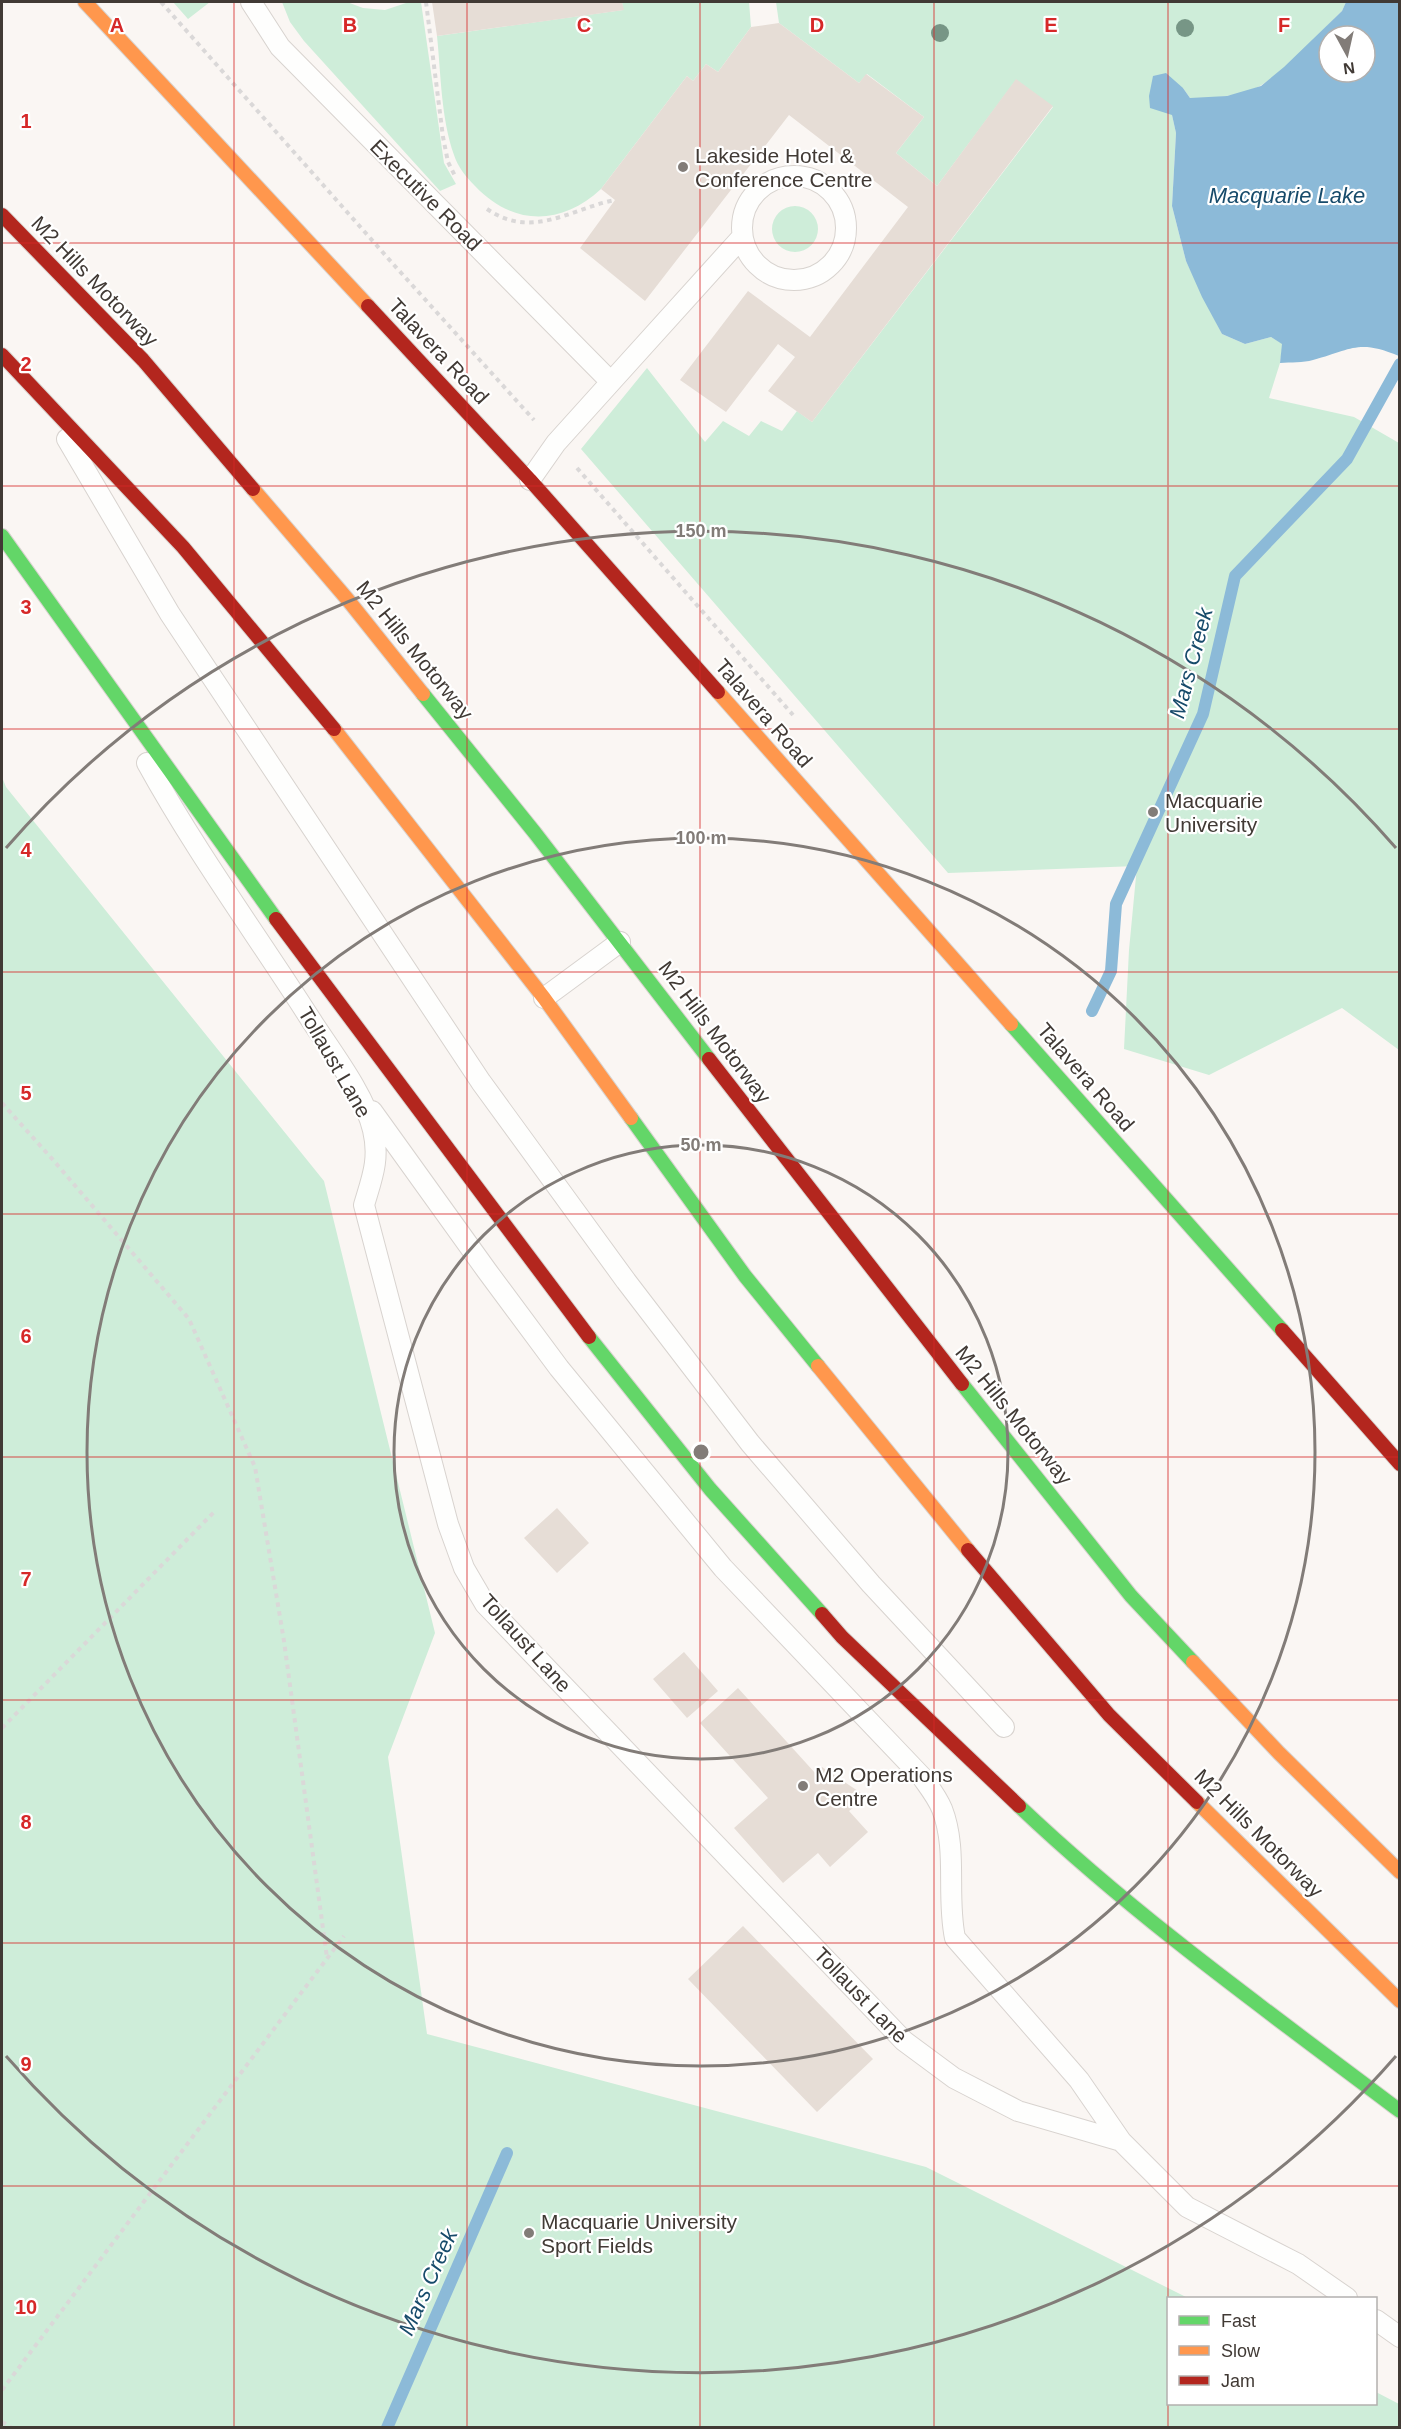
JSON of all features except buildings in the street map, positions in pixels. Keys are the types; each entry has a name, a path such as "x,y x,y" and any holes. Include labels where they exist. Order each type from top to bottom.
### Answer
{"main road":[{"name":"Talavera Road","path":"85,2 530,480 1400,1464"},
{"name":"M2 Hills Motorway","path":"2,215 143,360 333,582 520,814 890,1294 1131,1596 1279,1753 1400,1872"},
{"name":"M2 Hills Motorway","path":"2,355 183,547 310,698 544,999 745,1276 968,1550 1118,1724 1400,2001"},
{"path":"2,536 237,866 590,1339 710,1489 842,1637 1060,1845 1171,1938 1400,2111"}],"lane":[{"name":"Executive Road","path":"251,2 280,47 611,382"},
{"path":"530,480 556,443 742,237 741,219 748,202 759,188 775,178 793,175 811,178 828,186 846,216 847,232 843,249 833,263 820,273 804,279 788,280 765,271 747,253 742,237"},
{"path":"40,393 170,614 481,1082 626,1281 750,1443 871,1584 1004,1727"},
{"name":"Tollaust Lane","path":"88,657 179,821 257,936 355,1088 373,1128 378,1155 364,1205 448,1524 464,1568 485,1604 904,2041 954,2078 1018,2111 1121,2141 1187,2207 1298,2264 1346,2297"},
{"path":"544,999 620,942"},
{"path":"355,1088 559,1368 723,1568 922,1777 941,1807 949,1833 951,1918 955,1938 1079,2080 1121,2141"},
{"path":"1377,2321 1400,2337"}],"path":[{"path":"426,2 443,137 448,162 456,179"},
{"path":"481,205 499,217 538,222 553,220 595,204 615,200"},
{"path":"2,1103 189,1319 255,1467 284,1641 327,1958"},
{"path":"2,1728 215,1511"},
{"path":"2,2390 344,1936"},
{"path":"2,2422 12,2427"}],"green space":[{"path":"173,2 210,2 188,19"},
{"path":"282,2 347,2 363,8 385,10 409,2 421,2 444,163 456,184 440,191 304,41 290,22"},
{"path":"622,2 749,2 751,27 718,72 706,64 693,81 687,76 601,189 586,201 570,210 554,215 537,216 505,209 475,186 465,175 454,155 444,111 437,36 623,10"},
{"path":"776,2 1346,2 1342,11 1329,24 1317,24 1317,36 1294,59 1256,88 1228,96 1190,98 1183,88 1172,115 1176,133 1172,206 1186,261 1222,334 1245,344 1271,337 1283,344 1280,363 1269,398 1354,417 1399,443 1399,1050 1342,1008 1209,1075 1124,1049 1129,950 1137,866 948,873 581,449 647,368 705,442 723,421 749,436 761,421 782,431 797,411 812,422 1053,107 1016,80 937,186 896,153 924,117 867,74 859,83 779,23"},
{"path":"795,206 811,213 818,229 811,245 795,252 779,245 772,229 779,213"},
{"path":"2,777 6,787 324,1181 435,1633 388,1757 427,2034 926,2167 1186,2297 1167,2297 1167,2405 1377,2405 1377,2393 1399,2404 1399,2427 2,2427"}],"water":[{"name":"Macquarie Lake","path":"1346,2 1399,2 1399,356 1364,347 1347,349 1309,361 1280,363 1282,344 1271,337 1245,344 1222,334 1202,297 1186,261 1172,206 1176,133 1172,115 1150,108 1149,96 1153,76 1166,73 1183,88 1190,98 1227,96 1261,86 1317,35 1317,84 1377,84 1377,24 1329,24 1342,11"}],"waterway":[{"name":"Mars Creek","path":"1092,1011 1111,971 1116,904 1203,714 1235,576 1347,459 1400,364"},
{"name":"Mars Creek","path":"387,2428 507,2153"}],"traffic: fast":[{"path":"2,536 276,919"},
{"path":"423,694 535,833 709,1059"},
{"path":"1011,1024 1282,1330"},
{"path":"631,1118 745,1276 818,1366"},
{"path":"589,1337 710,1489 822,1614"},
{"path":"962,1384 1131,1596 1193,1662"},
{"path":"1019,1806 1157,1926 1400,2111"}],"traffic: slow":[{"path":"85,2 368,306"},
{"path":"253,489 348,600 423,694"},
{"path":"718,692 1011,1024"},
{"path":"334,729 544,998 631,1118"},
{"path":"818,1366 968,1550"},
{"path":"1193,1662 1279,1753 1400,1872"},
{"path":"1197,1802 1400,2001"}],"traffic: jam":[{"path":"2,215 143,360 253,489"},
{"path":"368,306 530,480 718,692"},
{"path":"2,355 183,547 334,729"},
{"path":"276,919 589,1337"},
{"path":"709,1059 962,1384"},
{"path":"1282,1330 1400,1464"},
{"path":"968,1550 1109,1715 1197,1802"},
{"path":"822,1614 842,1637 1019,1806"}],"place":[{"name":"Lakeside Hotel & Conference Centre","path":"683,167"},
{"name":"Macquarie University","path":"1153,812"},
{"name":"M2 Operations Centre","path":"803,1786"},
{"name":"Macquarie University Sport Fields","path":"529,2233"}]}
